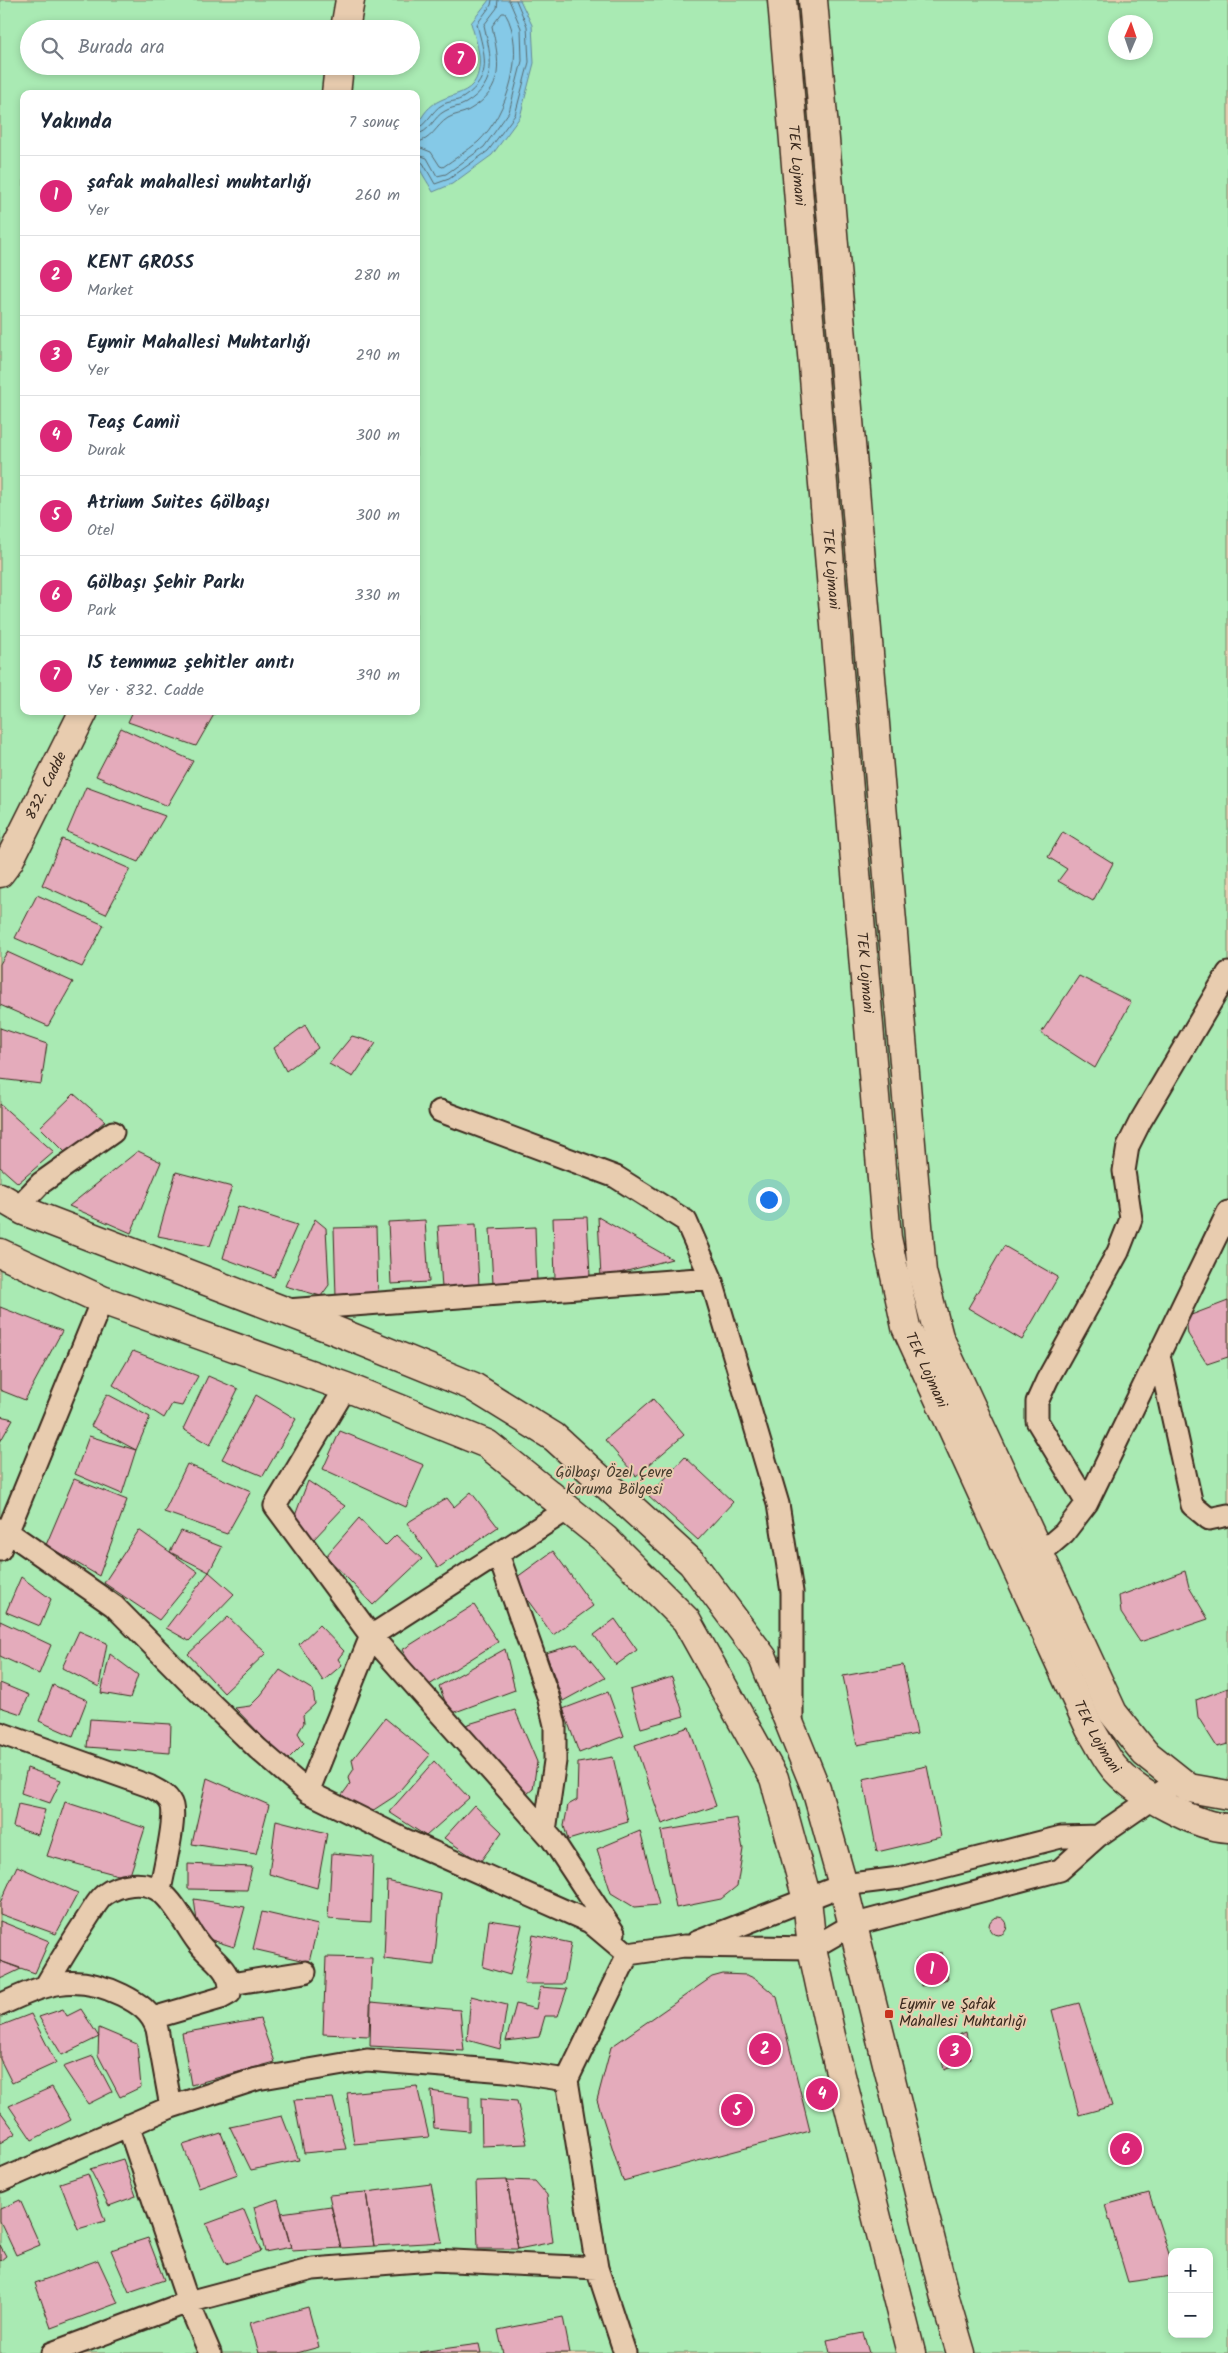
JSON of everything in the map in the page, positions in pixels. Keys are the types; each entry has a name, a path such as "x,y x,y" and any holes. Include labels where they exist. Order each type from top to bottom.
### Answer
{"street":[{"path":"347,20 350,0"},
{"name":"TEK Lojmani","path":"782,0 887,1238 906,1328 1090,1729 1117,1771 1163,1806 1215,1828 1228,1828"},
{"name":"TEK Lojmani","path":"813,0 922,1272 939,1337 1113,1713 1145,1753 1189,1788 1228,1795"},
{"path":"336,90 338,75"},
{"name":"832. Cadde","path":"0,890 4,867 82,715"},
{"path":"1087,1504 1037,1421 1038,1402 1047,1380 1118,1252 1130,1219 1124,1171 1128,1146 1140,1122 1228,973"},
{"path":"440,1112 616,1177 686,1221 711,1278 778,1504 792,1592 792,1729"},
{"path":"9,1202 113,1132"},
{"path":"9,1202 472,1386 554,1437 692,1563 763,1658 816,1789 843,1885 944,2292 961,2353"},
{"path":"1018,1572 1064,1533 1087,1504 1228,1212"},
{"path":"0,1253 102,1300 346,1387 487,1444 605,1539 686,1620 774,1778 807,1900 812,1948 831,2036 911,2353"},
{"path":"281,1310 711,1278"},
{"path":"102,1300 3,1537 114,1606 192,1686 258,1749 308,1792 401,1838 590,1922 628,1954 684,1946 812,1948 852,1925 1060,1870 1098,1836 1179,1780"},
{"path":"1159,1355 1192,1505 1209,1518 1228,1515"},
{"path":"346,1387 275,1506 371,1636 545,1831 628,1954"},
{"path":"308,1792 371,1636 568,1509"},
{"path":"498,1554 548,1696 556,1725 555,1762 545,1831"},
{"path":"0,1733 149,1786 167,1796 172,1806 172,1818 160,1891"},
{"path":"684,1946 843,1885 900,1878 1061,1836 1098,1836"},
{"path":"46,1985 70,1944 102,1896 129,1885 140,1884 160,1891 175,1908 199,1945 227,1973 231,1984 230,1993 221,1998 153,2018"},
{"path":"625,2353 597,2268 567,2080 628,1954"},
{"path":"231,1984 305,1972"},
{"path":"0,2005 46,1985 84,1982 104,1987 145,2008 153,2018 157,2029 171,2107"},
{"path":"0,2181 171,2107 257,2079 367,2060 506,2071 567,2080"},
{"path":"128,2125 188,2302 210,2353"},
{"path":"52,2353 188,2302 322,2268 432,2260 597,2268"}],"green space":[{"name":"Gölbaşı Özel Çevre Koruma Bölgesi","path":"0,0 1228,0 1228,2353 0,2353"}],"water":[{"path":"489,0 520,0 532,25 534,63 520,117 492,155 452,184 433,192 420,169 420,121 433,105 470,87 476,79 479,58 471,23"}],"building":[{"path":"131,715 214,715 196,746 128,722"},
{"path":"121,728 193,761 167,806 96,776"},
{"path":"86,787 165,816 138,862 67,832"},
{"path":"1063,832 1113,863 1093,901 1058,881 1067,869 1048,857"},
{"path":"62,839 130,869 106,914 42,885"},
{"path":"37,895 104,925 82,967 15,938"},
{"path":"7,952 73,982 48,1026 0,1005 0,964"},
{"path":"1079,976 1131,1002 1095,1068 1041,1033"},
{"path":"305,1025 318,1048 286,1071 274,1048"},
{"path":"0,1028 47,1044 41,1084 0,1079"},
{"path":"352,1036 376,1043 353,1077 329,1064"},
{"path":"74,1094 105,1121 67,1154 40,1127"},
{"path":"0,1104 54,1152 18,1183 0,1167"},
{"path":"138,1151 161,1162 131,1233 69,1206"},
{"path":"176,1172 232,1187 210,1246 158,1236"},
{"path":"238,1206 297,1225 274,1277 223,1258"},
{"path":"587,1217 590,1276 555,1278 553,1218"},
{"path":"598,1217 672,1259 601,1278"},
{"path":"315,1219 326,1228 329,1285 321,1296 285,1286"},
{"path":"425,1220 429,1282 391,1284 388,1222"},
{"path":"476,1224 479,1286 442,1288 438,1226"},
{"path":"376,1227 378,1296 336,1297 334,1228"},
{"path":"535,1227 537,1282 493,1284 490,1229"},
{"path":"1004,1246 1058,1277 1022,1340 968,1308"},
{"path":"1228,1301 1228,1357 1207,1364 1188,1334 1186,1317"},
{"path":"0,1307 62,1331 25,1400 0,1390"},
{"path":"133,1351 198,1376 182,1406 172,1404 164,1418 113,1385"},
{"path":"208,1376 238,1389 210,1445 183,1429"},
{"path":"107,1394 150,1417 136,1450 91,1426"},
{"path":"256,1395 296,1419 263,1476 222,1459"},
{"path":"653,1399 684,1435 636,1476 605,1440"},
{"path":"0,1416 13,1419 0,1442"},
{"path":"340,1431 424,1465 406,1507 323,1469"},
{"path":"89,1436 136,1450 122,1494 75,1474"},
{"path":"685,1457 733,1502 698,1540 649,1496"},
{"path":"187,1464 251,1491 227,1534 164,1512"},
{"path":"74,1479 127,1500 99,1576 46,1545"},
{"path":"308,1481 345,1506 313,1540 293,1521"},
{"path":"471,1492 498,1527 438,1568 407,1523 447,1498 454,1507"},
{"path":"359,1518 385,1546 396,1535 422,1559 373,1605 326,1556"},
{"path":"139,1530 198,1572 159,1620 104,1583"},
{"path":"181,1531 222,1547 209,1572 170,1552"},
{"path":"553,1551 593,1606 553,1635 513,1580"},
{"path":"1185,1571 1189,1587 1208,1619 1140,1642 1121,1613 1119,1596"},
{"path":"209,1572 234,1594 189,1641 166,1628"},
{"path":"21,1577 51,1599 40,1626 6,1612"},
{"path":"474,1605 498,1642 426,1687 402,1650"},
{"path":"228,1617 266,1653 224,1693 188,1654"},
{"path":"615,1619 637,1650 616,1665 594,1635"},
{"path":"0,1621 51,1645 39,1674 0,1656"},
{"path":"319,1625 344,1651 338,1659 342,1665 323,1681 299,1644"},
{"path":"79,1631 107,1643 99,1687 62,1668"},
{"path":"577,1644 605,1678 563,1701 546,1653"},
{"path":"505,1649 515,1690 450,1714 439,1686"},
{"path":"110,1654 138,1675 130,1698 101,1693"},
{"path":"903,1665 917,1734 857,1745 843,1676"},
{"path":"280,1670 313,1690 315,1704 303,1715 304,1723 298,1733 304,1743 286,1761 235,1708 250,1706"},
{"path":"672,1677 684,1716 641,1728 630,1690"},
{"path":"0,1683 29,1695 21,1714 0,1707"},
{"path":"53,1685 87,1700 73,1736 39,1721"},
{"path":"1228,1688 1228,1744 1217,1747 1198,1717 1196,1700"},
{"path":"608,1692 624,1736 579,1753 563,1709"},
{"path":"515,1710 537,1762 533,1789 522,1798 462,1726"},
{"path":"385,1718 430,1755 395,1796 372,1811 363,1809 342,1795 350,1784 348,1778 354,1769 352,1760"},
{"path":"90,1719 171,1724 170,1753 87,1747"},
{"path":"689,1727 716,1806 662,1824 635,1745"},
{"path":"613,1757 628,1822 568,1840 564,1826 568,1805 577,1800 578,1763"},
{"path":"434,1761 469,1798 426,1836 389,1812"},
{"path":"927,1766 941,1837 877,1852 863,1779"},
{"path":"27,1768 61,1780 50,1803 21,1793"},
{"path":"207,1778 269,1805 256,1854 192,1844"},
{"path":"65,1802 145,1828 129,1878 47,1856"},
{"path":"18,1804 45,1810 38,1835 13,1827"},
{"path":"474,1805 502,1832 480,1862 444,1838"},
{"path":"737,1818 743,1849 737,1886 721,1899 676,1908 661,1831"},
{"path":"276,1820 327,1833 317,1888 269,1874"},
{"path":"640,1831 659,1905 634,1907 611,1893 597,1849"},
{"path":"332,1853 373,1857 371,1922 328,1919"},
{"path":"188,1864 252,1867 247,1890 188,1889"},
{"path":"17,1866 78,1893 56,1934 0,1914 0,1903"},
{"path":"387,1881 441,1894 434,1965 384,1959"},
{"path":"194,1899 245,1907 234,1947 199,1936"},
{"path":"262,1912 318,1925 309,1962 253,1949"},
{"path":"998,1917 1004,1920 1007,1926 1004,1932 998,1935 992,1932 989,1926 992,1920"},
{"path":"489,1920 522,1925 510,1975 483,1967"},
{"path":"0,1921 49,1941 35,1973 0,1961"},
{"path":"533,1935 571,1943 564,1984 524,1984"},
{"path":"942,1952 948,1979 921,1986 916,1959"},
{"path":"326,1957 372,1958 369,2036 323,2034"},
{"path":"0,1961 21,1969 0,1979"},
{"path":"723,1974 747,1975 756,1979 777,1997 810,2131 623,2181 597,2100 611,2047 712,1977"},
{"path":"540,1987 567,1989 558,2016 545,2016 539,2037 506,2041 516,2004 536,2009"},
{"path":"471,1996 507,2005 500,2049 467,2040"},
{"path":"371,2002 460,2010 464,2051 370,2046"},
{"path":"1079,2003 1112,2106 1079,2115 1052,2010"},
{"path":"63,2009 67,2016 81,2009 99,2037 62,2055 39,2017"},
{"path":"31,2014 56,2063 12,2083 0,2059 0,2026"},
{"path":"260,2019 275,2062 191,2085 182,2033"},
{"path":"99,2028 137,2044 141,2087 120,2097 98,2055"},
{"path":"966,2032 971,2059 944,2070 939,2043"},
{"path":"93,2056 112,2092 88,2104 63,2067"},
{"path":"417,2086 429,2137 354,2144 347,2093"},
{"path":"52,2087 71,2120 32,2140 9,2106"},
{"path":"431,2091 469,2097 469,2131 434,2128"},
{"path":"333,2098 346,2149 304,2153 294,2100"},
{"path":"481,2098 517,2101 527,2144 482,2146"},
{"path":"0,2111 16,2133 0,2143"},
{"path":"282,2116 299,2160 251,2170 230,2127"},
{"path":"221,2133 238,2174 199,2188 183,2145"},
{"path":"123,2159 136,2196 109,2206 90,2169"},
{"path":"88,2174 105,2221 78,2229 60,2183"},
{"path":"507,2180 535,2181 547,2195 553,2242 518,2249"},
{"path":"507,2180 518,2249 478,2249 476,2181"},
{"path":"431,2184 442,2242 374,2246 366,2192"},
{"path":"366,2192 374,2246 341,2248 329,2195"},
{"path":"1149,2193 1168,2251 1168,2277 1128,2282 1105,2205"},
{"path":"278,2199 291,2247 265,2252 254,2207"},
{"path":"20,2200 40,2245 16,2255 0,2221 0,2209"},
{"path":"331,2206 341,2248 292,2251 281,2213"},
{"path":"244,2210 261,2251 226,2264 206,2224"},
{"path":"148,2238 164,2280 129,2292 111,2250"},
{"path":"0,2245 6,2256 0,2261"},
{"path":"98,2260 118,2303 51,2328 35,2283"},
{"path":"308,2307 319,2347 297,2353 259,2353 250,2323"},
{"path":"563,2317 570,2353 503,2353 498,2330"},
{"path":"863,2333 869,2353 830,2353 827,2340"},
{"path":"479,2344 481,2353 420,2352"}],"place":[{"name":"15 temmuz şehitler anıtı","path":"460,59"},
{"name":"şafak mahallesi muhtarlığı","path":"932,1969"},
{"name":"Eymir ve Şafak Mahallesi Muhtarlığı","path":"889,2014"},
{"name":"KENT GROSS","path":"765,2049"},
{"name":"Eymir Mahallesi Muhtarlığı","path":"955,2051"},
{"name":"Teaş Camii","path":"822,2094"},
{"name":"Atrium Suites Gölbaşı","path":"737,2110"},
{"name":"Gölbaşı Şehir Parkı","path":"1126,2149"}]}
